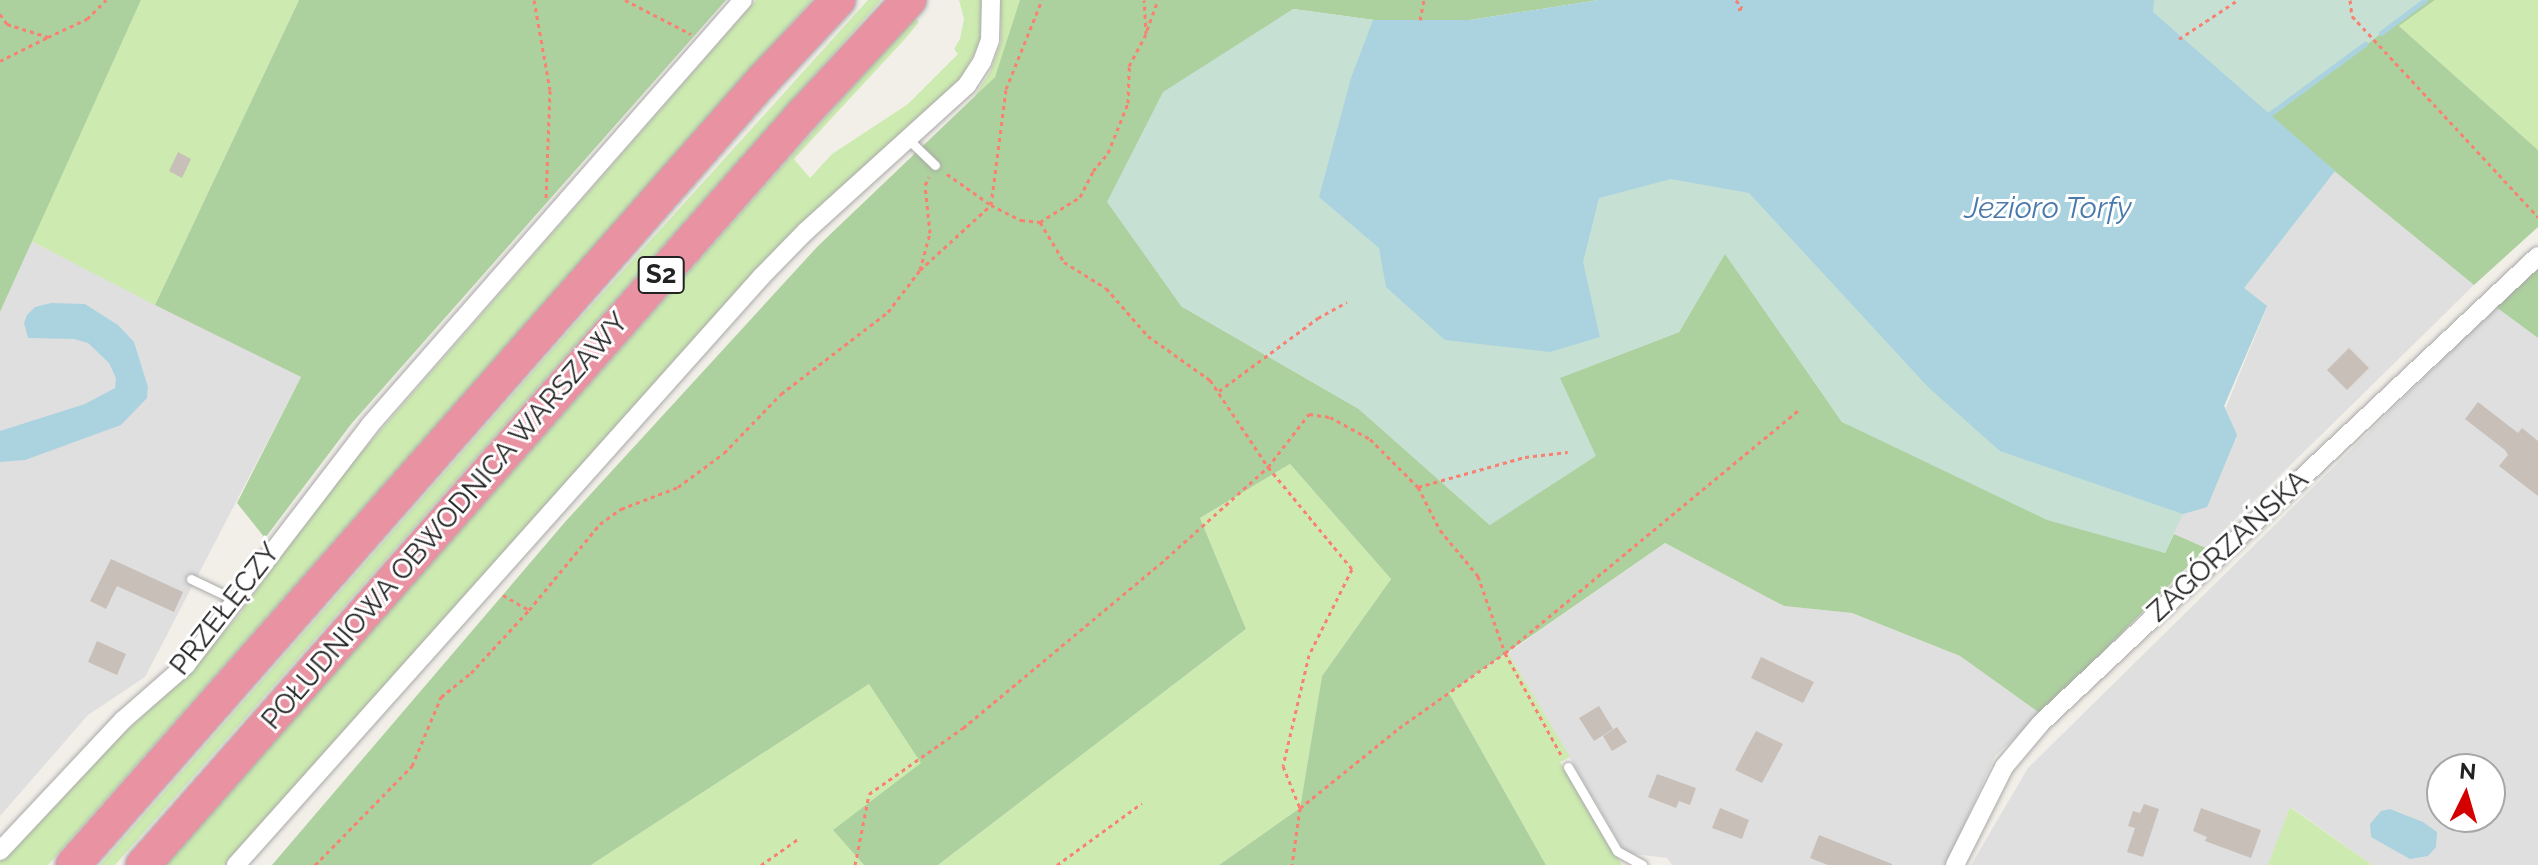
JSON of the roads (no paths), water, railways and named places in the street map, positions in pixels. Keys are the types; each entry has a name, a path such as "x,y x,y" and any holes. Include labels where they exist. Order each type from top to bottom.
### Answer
{"highway":[{"name":"POŁUDNIOWA OBWODNICA WARSZAWY","path":"73,865 763,80 838,0"},
{"name":"POŁUDNIOWA OBWODNICA WARSZAWY","path":"143,865 803,114 909,0"}],"street":[{"name":"PRZEŁĘCZY","path":"0,851 123,720 186,665 370,425 743,0"},
{"path":"236,865 762,276 805,232 954,100 976,74 990,40 991,0"},
{"name":"ZAGÓRZAŃSKA","path":"1955,865 2004,767 2041,723 2538,256"}],"lane":[{"path":"909,140 935,165"},
{"path":"191,579 235,600"},
{"path":"1568,767 1617,851 1642,865"}],"water":[{"name":"Jezioro Torfy","path":"1599,0 2154,0 2153,12 2335,171 2244,288 2267,306 2224,406 2237,435 2207,507 2183,514 2000,451 1929,388 1749,193 1671,179 1599,198 1583,262 1600,337 1550,352 1445,340 1386,287 1379,248 1319,197 1351,78 1373,20 1470,20"},
{"path":"51,303 85,304 118,325 134,342 148,387 147,398 121,425 25,460 0,462 0,431 85,404 115,388 116,378 109,363 88,343 74,339 28,338 24,323 27,315 35,307"},
{"path":"2390,809 2423,822 2426,833 2437,833 2436,847 2428,856 2410,859 2371,837 2370,824 2381,811"}],"waterway":[{"path":"2381,33 2425,0"},
{"path":"2267,116 2365,44"}]}
